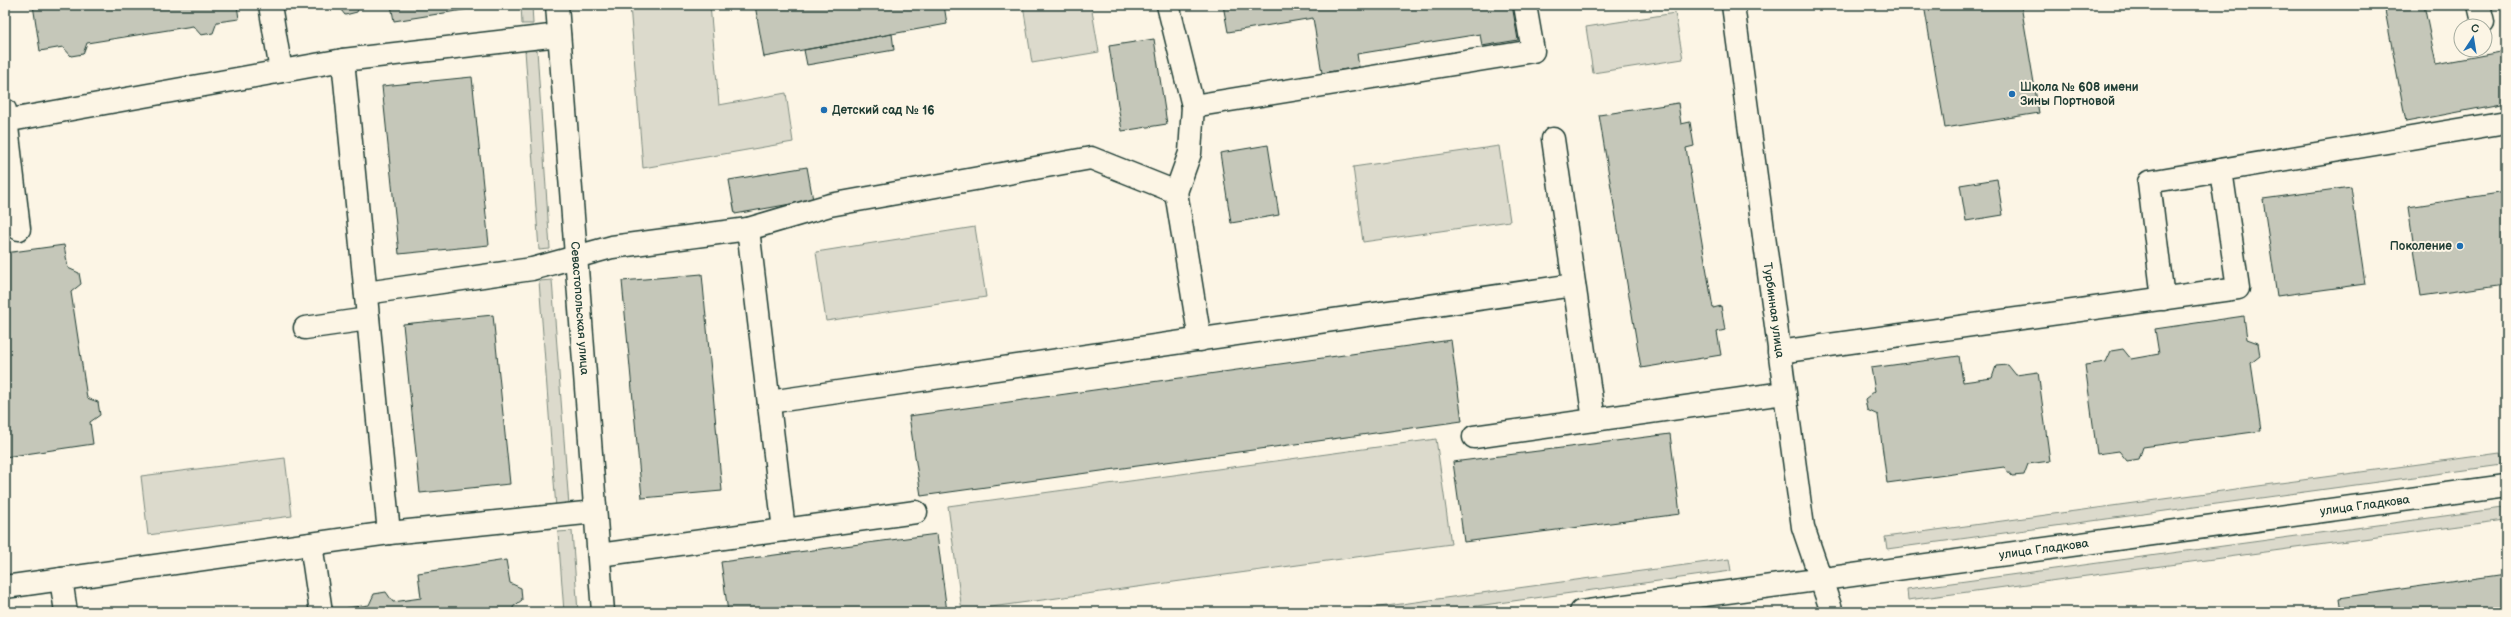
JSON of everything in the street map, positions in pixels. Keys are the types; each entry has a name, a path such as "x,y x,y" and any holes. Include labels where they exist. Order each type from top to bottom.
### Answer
{"street":[{"path":"270,5 281,71"},
{"name":"Севастопольская улица","path":"556,5 603,612"},
{"path":"1168,5 1193,106 1190,153 1176,192 1200,340"},
{"path":"1193,106 1533,51 1525,5"},
{"name":"Турбинная улица","path":"1733,5 1803,527 1832,612"},
{"path":"19,229 6,117 343,60 559,35"},
{"path":"343,60 389,533"},
{"path":"2163,299 2149,182 2506,122"},
{"path":"1553,139 1594,420"},
{"path":"366,293 532,268 576,258 612,247 748,229 830,205 1091,158 1176,192"},
{"path":"1779,352 2238,288 2222,170"},
{"path":"748,229 784,530"},
{"path":"769,402 1574,285"},
{"path":"305,328 368,319"},
{"path":"1474,437 1784,393"},
{"name":"улица Гладкова","path":"1581,612 2506,486"},
{"path":"5,587 389,533 595,512"},
{"path":"599,555 916,512"},
{"path":"311,544 321,612"},
{"path":"61,579 66,612"}],"shaded area":[{"path":"521,5 532,5 533,24 522,24"},
{"path":"630,5 710,5 719,105 786,93 793,142 643,168"},
{"path":"1023,5 1091,5 1099,52 1032,63"},
{"path":"1675,13 1683,59 1593,73 1586,27"},
{"path":"525,50 537,50 550,249 539,250"},
{"path":"1499,146 1510,221 1363,242 1353,167"},
{"path":"975,227 986,297 826,321 816,252"},
{"path":"552,280 569,506 556,508 539,281"},
{"path":"1436,439 1451,544 962,611 948,506"},
{"path":"2500,453 2502,465 1887,549 1885,537"},
{"path":"285,458 292,516 148,535 141,476"},
{"path":"2503,508 2504,520 1908,600 1907,589"},
{"path":"572,531 578,612 564,612 558,532"},
{"path":"1729,559 1731,571 1433,612 1343,612"}],"building":[{"path":"33,5 237,5 239,19 217,22 213,33 201,35 193,26 87,43 83,54 71,56 63,47 40,51"},
{"path":"315,5 337,5 315,9"},
{"path":"337,5 360,5 357,12 345,15"},
{"path":"391,5 481,5 482,7 394,21"},
{"path":"755,5 944,5 947,24 764,57"},
{"path":"1223,5 1512,5 1518,40 1482,46 1480,34 1357,54 1359,67 1322,73 1313,18 1228,32"},
{"path":"1924,5 2021,5 2039,113 1945,128"},
{"path":"2384,5 2424,5 2436,64 2468,58 2493,58 2493,53 2506,51 2506,103 2406,122"},
{"path":"892,34 894,50 807,65 804,50"},
{"path":"1154,39 1167,124 1122,131 1109,46"},
{"path":"472,77 489,245 399,254 382,86"},
{"path":"1678,103 1681,124 1690,122 1694,146 1686,148 1713,308 1721,306 1725,330 1717,332 1721,355 1641,368 1599,115"},
{"path":"1268,145 1279,215 1231,223 1220,153"},
{"path":"807,167 813,200 735,214 729,180"},
{"path":"1997,179 2003,215 1966,221 1960,185"},
{"path":"2351,187 2365,284 2277,296 2263,199"},
{"name":"Поколение","path":"2506,192 2506,284 2421,296 2408,207"},
{"path":"64,245 68,268 79,273 81,284 71,292 87,398 98,402 100,415 90,422 93,444 5,457 5,253"},
{"path":"702,274 722,491 642,498 622,281"},
{"path":"493,315 510,484 420,493 403,324"},
{"path":"2244,316 2247,339 2258,343 2260,356 2251,363 2261,431 2143,447 2139,459 2127,461 2119,451 2097,454 2085,365 2106,362 2111,351 2123,349 2131,359 2159,354 2155,329"},
{"path":"1451,340 1462,421 921,496 909,416"},
{"path":"1959,356 1963,382 1992,378 1996,366 2008,365 2016,375 2038,372 2050,461 2028,464 2024,475 2012,476 2004,467 1887,483 1878,415 1867,410 1865,399 1875,391 1871,368"},
{"path":"1670,434 1680,514 1464,542 1453,462"},
{"path":"937,534 947,612 728,612 721,562"},
{"path":"506,560 510,583 521,588 522,600 513,607 514,612 347,612 347,608 369,605 374,594 386,592 393,602 421,598 418,573"},
{"path":"2506,574 2506,612 2341,612 2339,598"},
{"path":"267,608 271,612 254,612 255,609"}],"place":[{"name":"Школа № 608 имени Зины Портновой","path":"2012,94"},
{"name":"Детский сад № 16","path":"824,110"},
{"name":"Поколение","path":"2460,246"}]}
